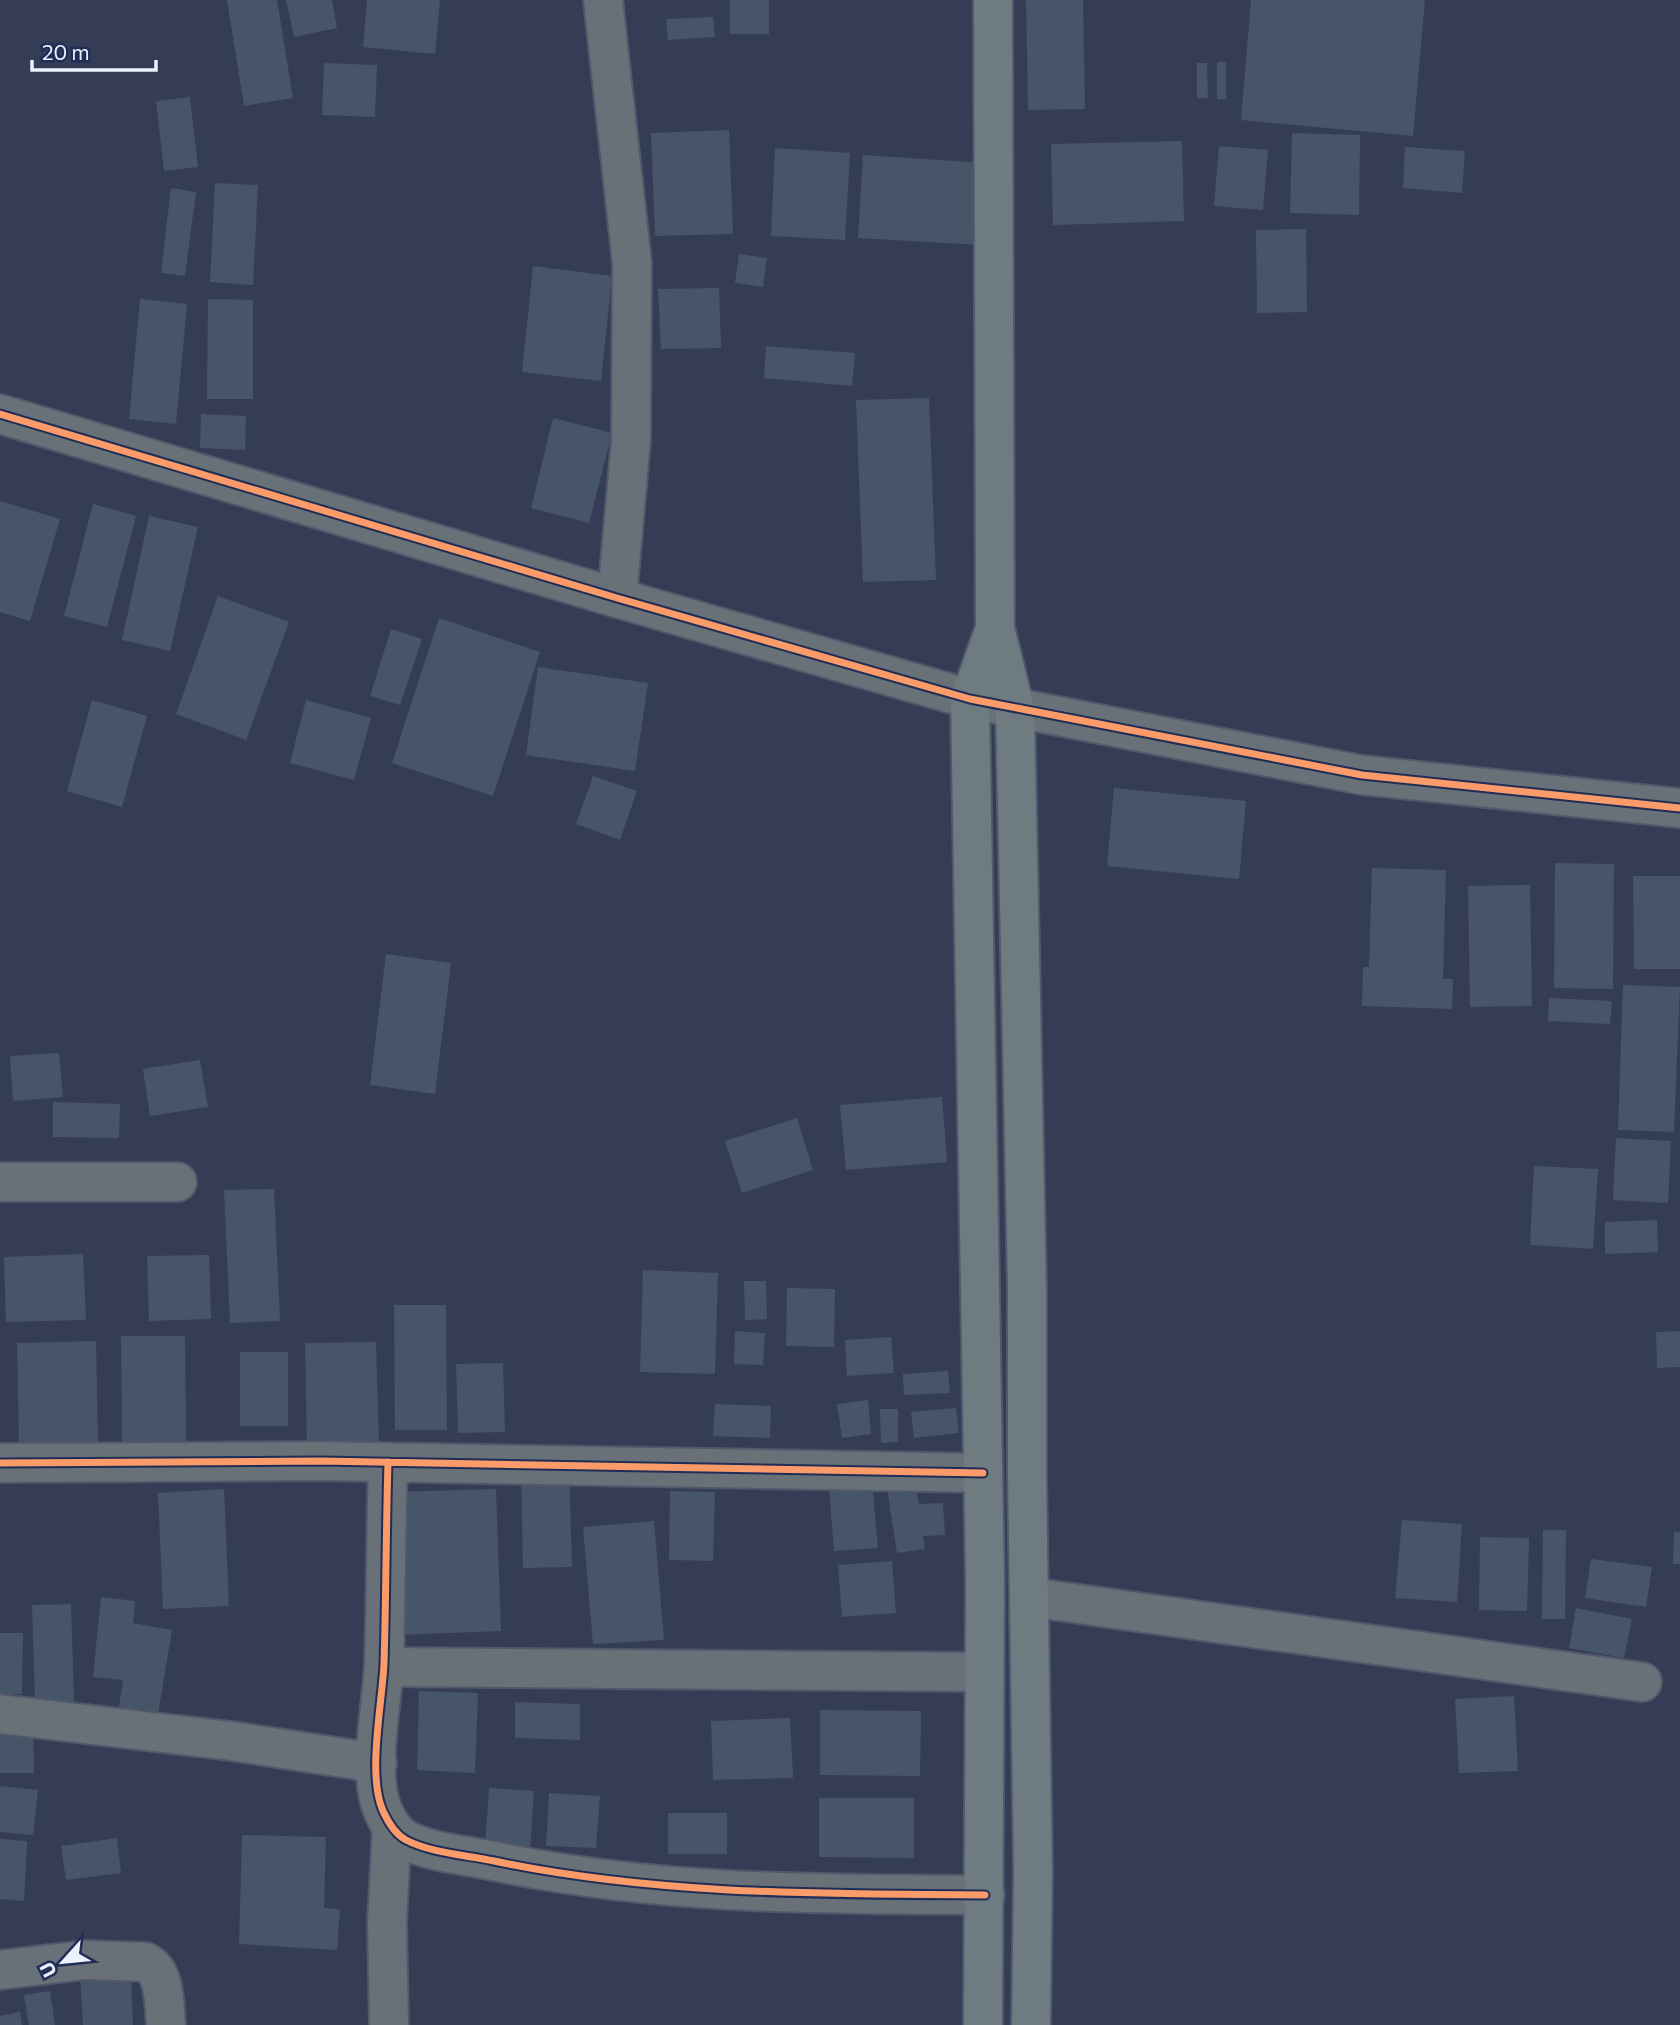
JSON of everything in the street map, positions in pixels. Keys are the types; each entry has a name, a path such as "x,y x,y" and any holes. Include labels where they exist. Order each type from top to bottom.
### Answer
{"main road":[{"path":"993,0 995,628 1015,709 1026,1275 1033,1872 1031,2025"},
{"path":"983,2025 985,1582 970,699 995,628"}],"street":[{"path":"603,0 632,264 631,440 617,598"},
{"path":"0,414 617,598 970,699 1362,775 1680,808"},
{"path":"0,1182 177,1182"},
{"path":"0,1464 387,1462 983,1473"},
{"path":"387,1462 384,1667 377,1794 392,1827 405,1839 514,1865 627,1883 734,1892 985,1895"},
{"path":"1028,1597 1642,1682"},
{"path":"384,1667 984,1672"},
{"path":"0,1714 231,1741 377,1763"},
{"path":"388,2025 387,1922 392,1827"},
{"path":"0,1970 85,1960 145,1962 153,1965 158,1974 166,2025"}],"building":[{"path":"227,0 277,0 293,98 244,106"},
{"path":"286,0 332,0 337,28 294,37"},
{"path":"367,0 440,0 435,54 363,47"},
{"path":"730,0 769,0 769,34 730,34"},
{"path":"1026,0 1083,0 1085,109 1028,110"},
{"path":"1251,0 1425,0 1413,136 1241,120"},
{"path":"713,17 715,37 668,40 666,19"},
{"path":"1217,62 1226,62 1226,99 1217,99"},
{"path":"324,63 377,65 375,117 322,115"},
{"path":"1197,63 1207,63 1208,98 1197,98"},
{"path":"190,97 198,167 164,171 156,101"},
{"path":"729,130 733,234 655,236 651,133"},
{"path":"1292,133 1360,135 1359,215 1290,213"},
{"path":"1182,141 1184,221 1053,225 1051,144"},
{"path":"1219,146 1268,150 1263,210 1214,206"},
{"path":"1405,147 1465,151 1462,193 1403,188"},
{"path":"775,148 850,153 845,240 771,236"},
{"path":"863,155 985,163 979,245 858,238"},
{"path":"215,183 258,185 253,285 210,282"},
{"path":"171,188 196,192 185,276 161,273"},
{"path":"1306,229 1307,312 1257,313 1256,230"},
{"path":"739,254 767,258 763,287 735,283"},
{"path":"533,266 612,276 601,381 522,372"},
{"path":"719,288 721,348 661,349 658,289"},
{"path":"140,299 187,304 176,424 129,419"},
{"path":"208,299 253,300 253,399 207,399"},
{"path":"766,346 855,353 852,386 764,378"},
{"path":"929,398 936,580 863,582 856,400"},
{"path":"201,414 246,416 245,450 200,448"},
{"path":"553,418 612,433 589,523 531,508"},
{"path":"0,501 60,519 30,621 0,612"},
{"path":"93,504 136,516 107,627 64,616"},
{"path":"149,516 198,527 170,651 122,640"},
{"path":"218,596 289,622 246,740 176,714"},
{"path":"439,618 540,652 493,796 392,763"},
{"path":"391,629 422,639 400,705 370,696"},
{"path":"538,667 648,683 635,771 526,755"},
{"path":"92,700 147,716 122,807 67,791"},
{"path":"306,700 371,718 354,780 290,763"},
{"path":"593,776 637,791 620,840 576,824"},
{"path":"1114,788 1246,801 1239,879 1107,866"},
{"path":"1555,863 1614,864 1613,989 1554,988"},
{"path":"1372,868 1446,870 1443,979 1453,979 1452,1009 1362,1006 1363,967 1369,967"},
{"path":"1633,876 1680,876 1680,969 1634,969"},
{"path":"1530,885 1532,1006 1470,1007 1468,886"},
{"path":"386,954 451,963 435,1094 370,1085"},
{"path":"1623,985 1680,987 1674,1132 1618,1130"},
{"path":"1549,998 1612,1001 1610,1024 1548,1021"},
{"path":"59,1053 63,1097 13,1101 10,1056"},
{"path":"200,1060 208,1107 150,1116 143,1069"},
{"path":"942,1097 947,1162 846,1170 840,1105"},
{"path":"53,1102 120,1104 119,1138 53,1137"},
{"path":"797,1118 813,1170 742,1193 725,1141"},
{"path":"1616,1138 1671,1141 1668,1203 1613,1200"},
{"path":"1534,1166 1598,1169 1593,1249 1530,1245"},
{"path":"274,1189 280,1321 230,1323 224,1190"},
{"path":"1657,1220 1658,1252 1605,1254 1605,1222"},
{"path":"83,1254 86,1320 6,1322 4,1257"},
{"path":"209,1255 211,1319 149,1321 147,1256"},
{"path":"643,1270 718,1273 715,1374 640,1372"},
{"path":"744,1281 766,1281 767,1319 745,1320"},
{"path":"787,1288 835,1289 834,1347 786,1346"},
{"path":"394,1305 446,1305 447,1430 395,1430"},
{"path":"735,1331 765,1333 763,1365 734,1364"},
{"path":"1680,1331 1680,1367 1657,1368 1656,1332"},
{"path":"121,1336 185,1336 186,1443 122,1443"},
{"path":"891,1337 894,1373 847,1376 845,1340"},
{"path":"96,1341 98,1445 19,1446 17,1343"},
{"path":"376,1342 379,1446 307,1448 305,1343"},
{"path":"240,1352 288,1352 288,1426 240,1426"},
{"path":"503,1363 505,1432 458,1433 456,1364"},
{"path":"948,1371 950,1393 904,1395 903,1374"},
{"path":"868,1400 871,1434 842,1438 837,1404"},
{"path":"715,1404 771,1406 770,1438 713,1436"},
{"path":"956,1408 959,1433 914,1438 911,1412"},
{"path":"880,1409 898,1409 898,1442 881,1443"},
{"path":"569,1469 572,1567 523,1568 521,1470"},
{"path":"872,1482 878,1548 834,1551 829,1486"},
{"path":"916,1485 919,1504 943,1503 945,1535 923,1536 925,1549 897,1553 887,1488"},
{"path":"224,1489 229,1606 163,1609 158,1493"},
{"path":"496,1489 501,1631 398,1635 393,1492"},
{"path":"670,1491 715,1492 713,1561 669,1560"},
{"path":"1402,1520 1462,1524 1457,1602 1395,1598"},
{"path":"654,1521 664,1640 593,1644 583,1527"},
{"path":"1543,1530 1566,1530 1565,1619 1542,1619"},
{"path":"1674,1532 1680,1532 1680,1564 1673,1564"},
{"path":"1480,1537 1529,1538 1527,1611 1479,1610"},
{"path":"1591,1559 1652,1567 1646,1607 1585,1598"},
{"path":"892,1561 896,1613 842,1617 838,1565"},
{"path":"101,1597 135,1601 133,1623 172,1630 158,1714 119,1707 123,1680 93,1677"},
{"path":"71,1604 74,1702 35,1704 32,1605"},
{"path":"1576,1608 1632,1619 1624,1658 1569,1648"},
{"path":"0,1633 23,1633 22,1694 0,1694"},
{"path":"419,1691 478,1693 475,1773 417,1770"},
{"path":"1514,1696 1518,1771 1459,1773 1455,1699"},
{"path":"515,1702 580,1704 580,1740 515,1738"},
{"path":"820,1710 921,1711 920,1776 820,1775"},
{"path":"790,1718 793,1778 713,1780 711,1721"},
{"path":"0,1728 33,1728 34,1773 0,1773"},
{"path":"0,1786 38,1790 33,1835 0,1832"},
{"path":"489,1788 534,1791 530,1851 485,1847"},
{"path":"549,1793 600,1796 596,1848 546,1846"},
{"path":"819,1798 914,1798 914,1858 819,1857"},
{"path":"668,1813 727,1813 727,1854 668,1854"},
{"path":"242,1835 326,1837 324,1908 340,1909 337,1950 239,1944"},
{"path":"117,1838 121,1873 66,1880 61,1846"},
{"path":"0,1839 27,1841 24,1901 0,1899"},
{"path":"131,1976 133,2025 83,2025 80,1978"},
{"path":"50,1991 55,2025 29,2025 24,1995"},
{"path":"20,2012 22,2025 0,2025 0,2016"}],"cycle path":[{"path":"0,414 617,598 970,699 1362,775 1680,808"},
{"path":"0,1463 321,1461 983,1473"},
{"path":"388,1462 384,1664 376,1779 383,1811 392,1827 402,1837 426,1848 449,1853 616,1881 800,1893 985,1895"}]}
